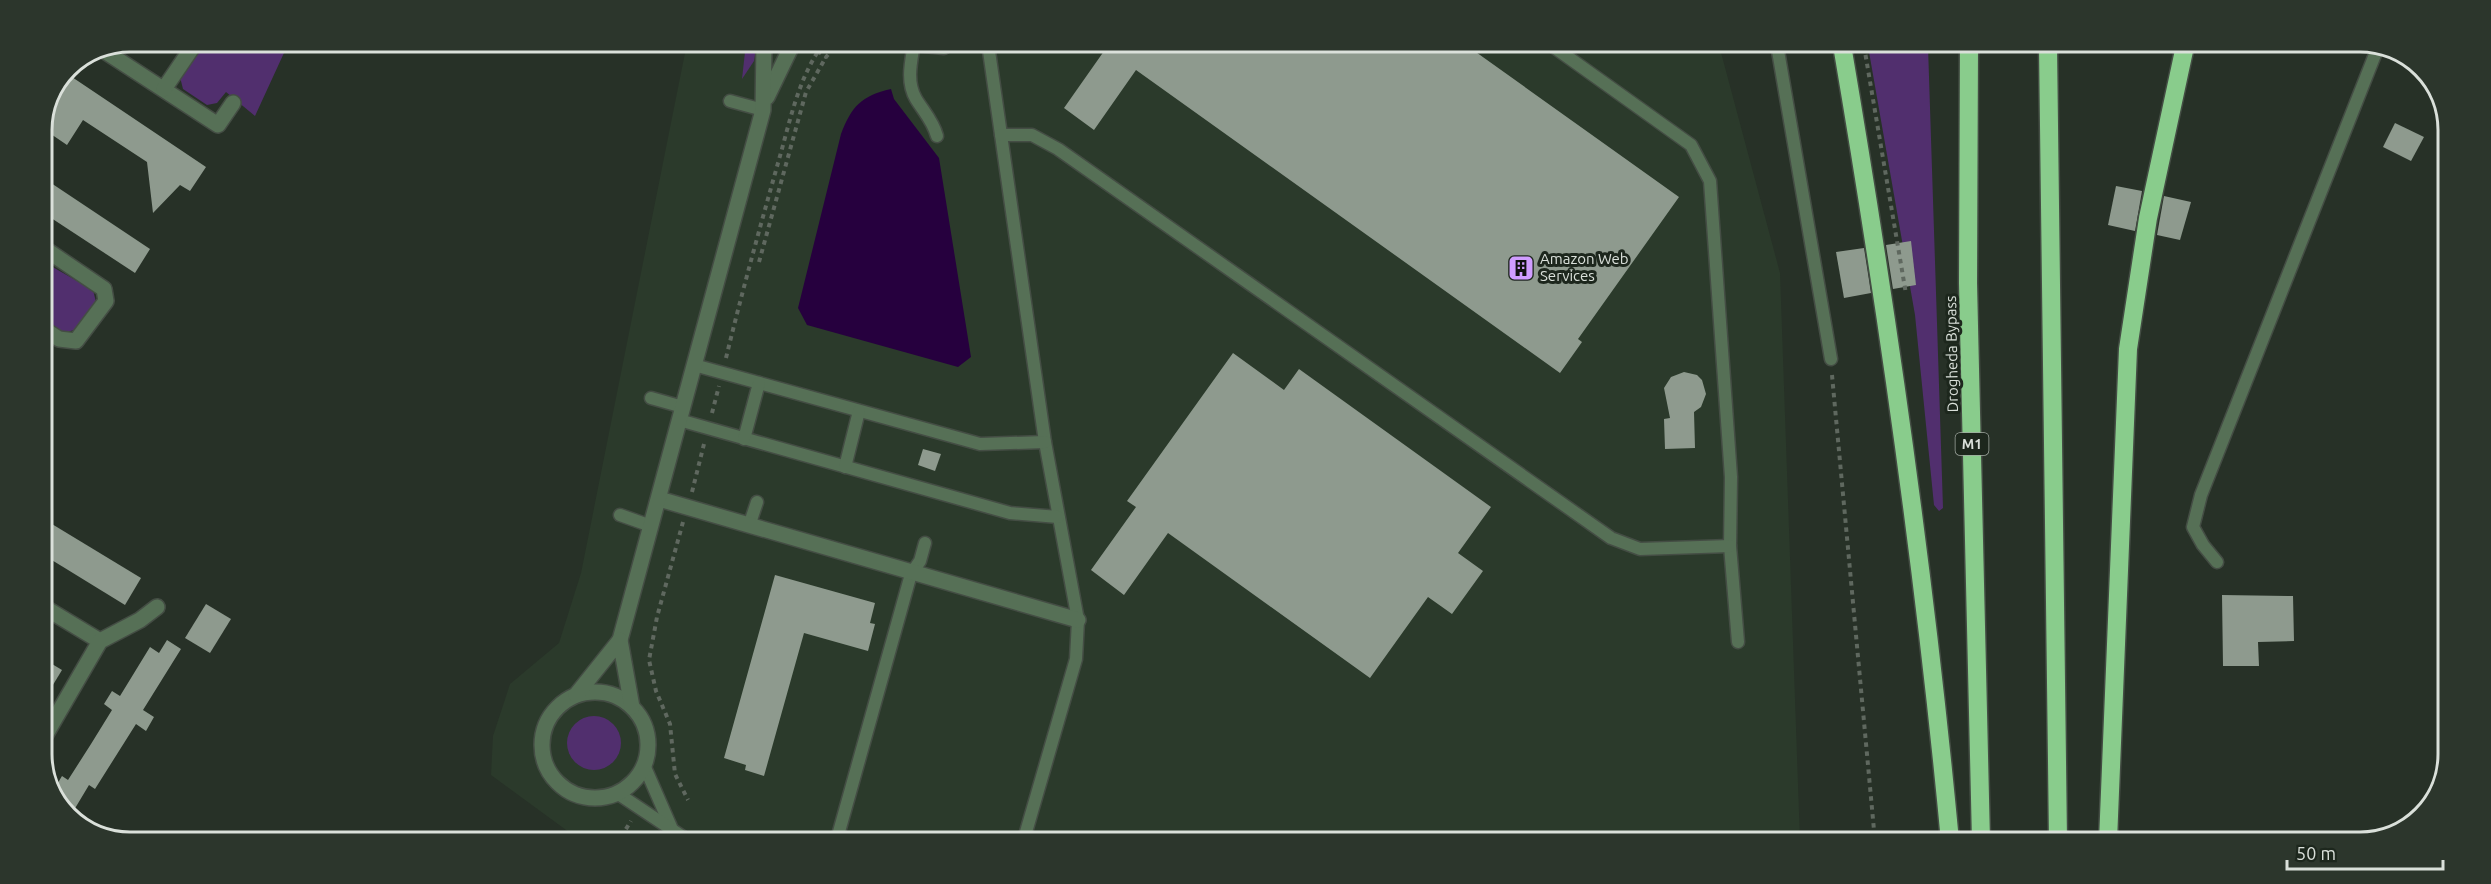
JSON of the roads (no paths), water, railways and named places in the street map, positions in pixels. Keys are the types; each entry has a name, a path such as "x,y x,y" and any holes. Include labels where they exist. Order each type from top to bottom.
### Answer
{"highway":[{"path":"1843,52 1882,279 1938,717 1949,832"},
{"name":"Drogheda Bypass","path":"1970,52 1968,283 1981,832"},
{"path":"2048,52 2058,832"},
{"path":"2108,832 2127,349 2156,176 2184,52"}],"street":[{"path":"164,89 189,52"},
{"path":"764,52 764,106"},
{"path":"576,695 620,640 764,106 789,52"},
{"path":"111,55 218,125 233,103"},
{"path":"52,254 104,289 106,301 76,341 59,339 52,335"},
{"path":"659,499 912,574 1078,620"},
{"path":"53,722 100,641 140,620 157,607"},
{"path":"53,612 100,641"},
{"path":"620,640 632,707"},
{"path":"591,692 606,693 632,707 641,719 647,734 648,750 644,765 629,785 617,793 602,798 584,797 568,791 555,780 545,765 541,749 543,732 550,716 562,703 576,695 591,692"}],"lane":[{"path":"913,52 910,68 911,89 934,124 937,136"},
{"path":"989,52 1045,442 1078,620 1076,659 1026,832"},
{"path":"1561,52 1691,145 1710,181 1731,477 1730,546 1738,642"},
{"path":"1777,52 1831,359"},
{"path":"2217,562 2203,545 2193,526 2201,495 2375,54"},
{"path":"730,101 764,106"},
{"path":"1001,135 1032,135 1058,149 1611,538 1640,549 1730,546"},
{"path":"694,365 980,444 1045,442"},
{"path":"744,439 759,383"},
{"path":"651,398 708,429 1010,513 1058,518"},
{"path":"845,467 859,411"},
{"path":"749,526 757,502"},
{"path":"620,515 651,526"},
{"path":"839,832 912,574 920,561 925,543"},
{"path":"644,765 671,827"},
{"path":"617,793 677,832"}],"place":[{"name":"Amazon Web Services","path":"1521,268"}]}
